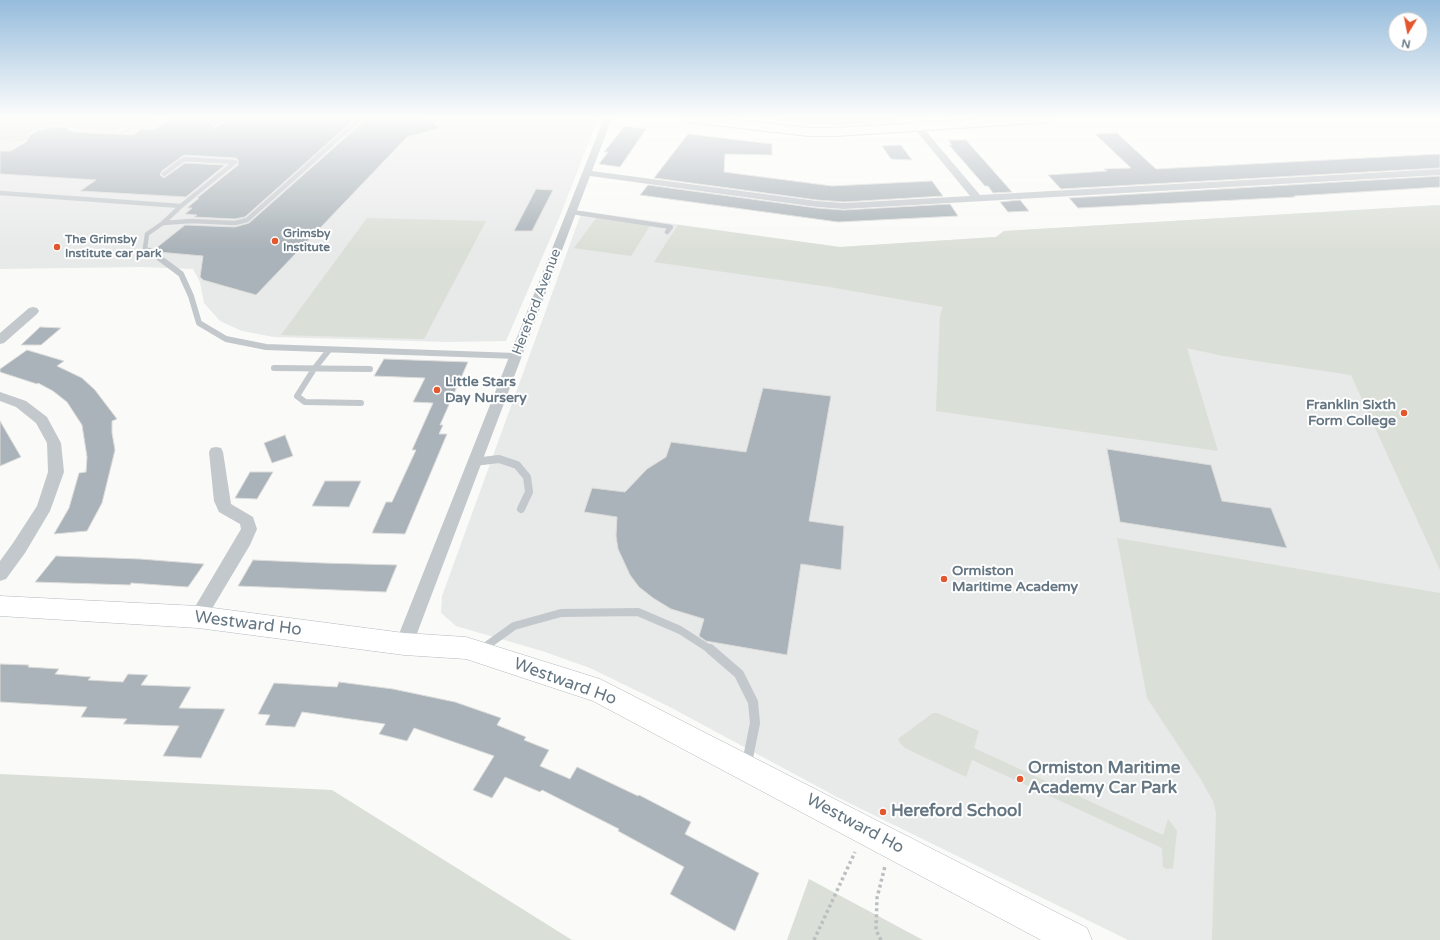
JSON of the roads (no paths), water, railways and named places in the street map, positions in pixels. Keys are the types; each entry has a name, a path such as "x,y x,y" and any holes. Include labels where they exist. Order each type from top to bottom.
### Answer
{"street":[{"name":"Hereford Avenue","path":"404,644 591,162"},
{"path":"948,162 978,199"},
{"path":"587,173 832,206 1440,172"},
{"path":"0,340 33,311"},
{"path":"0,396 20,404 42,420 54,443 56,472 44,507 19,548 0,574"},
{"path":"198,617 249,530 247,521 225,508 222,501 216,452"},
{"name":"Westward Ho","path":"0,606 198,617 404,644 466,648 600,691 1075,940"}],"lane":[{"path":"164,174 180,162"},
{"path":"233,162 235,162 181,206 163,223 147,234 145,248 181,274 191,296 199,322 226,339 266,347 516,356"},
{"path":"163,223 191,221 235,224 247,220 312,162"},
{"path":"0,193 181,206"},
{"path":"572,212 671,227 667,232"},
{"path":"329,350 314,369 297,396 305,402 361,403"},
{"path":"274,368 370,369"},
{"path":"474,462 500,459 517,465 527,477 528,492 521,509"},
{"path":"478,652 514,626 561,613 638,612 680,630 714,652 738,674 753,702 755,723 746,767"}],"place":[{"name":"Grimsby Institute","path":"275,241"},
{"name":"The Grimsby Institute car park","path":"57,247"},
{"name":"Little Stars Day Nursery","path":"437,390"},
{"name":"Franklin Sixth Form College","path":"1404,413"},
{"name":"Ormiston Maritime Academy","path":"944,579"},
{"name":"Ormiston Maritime Academy Car Park","path":"1020,779"},
{"name":"Hereford School","path":"883,812"}]}
